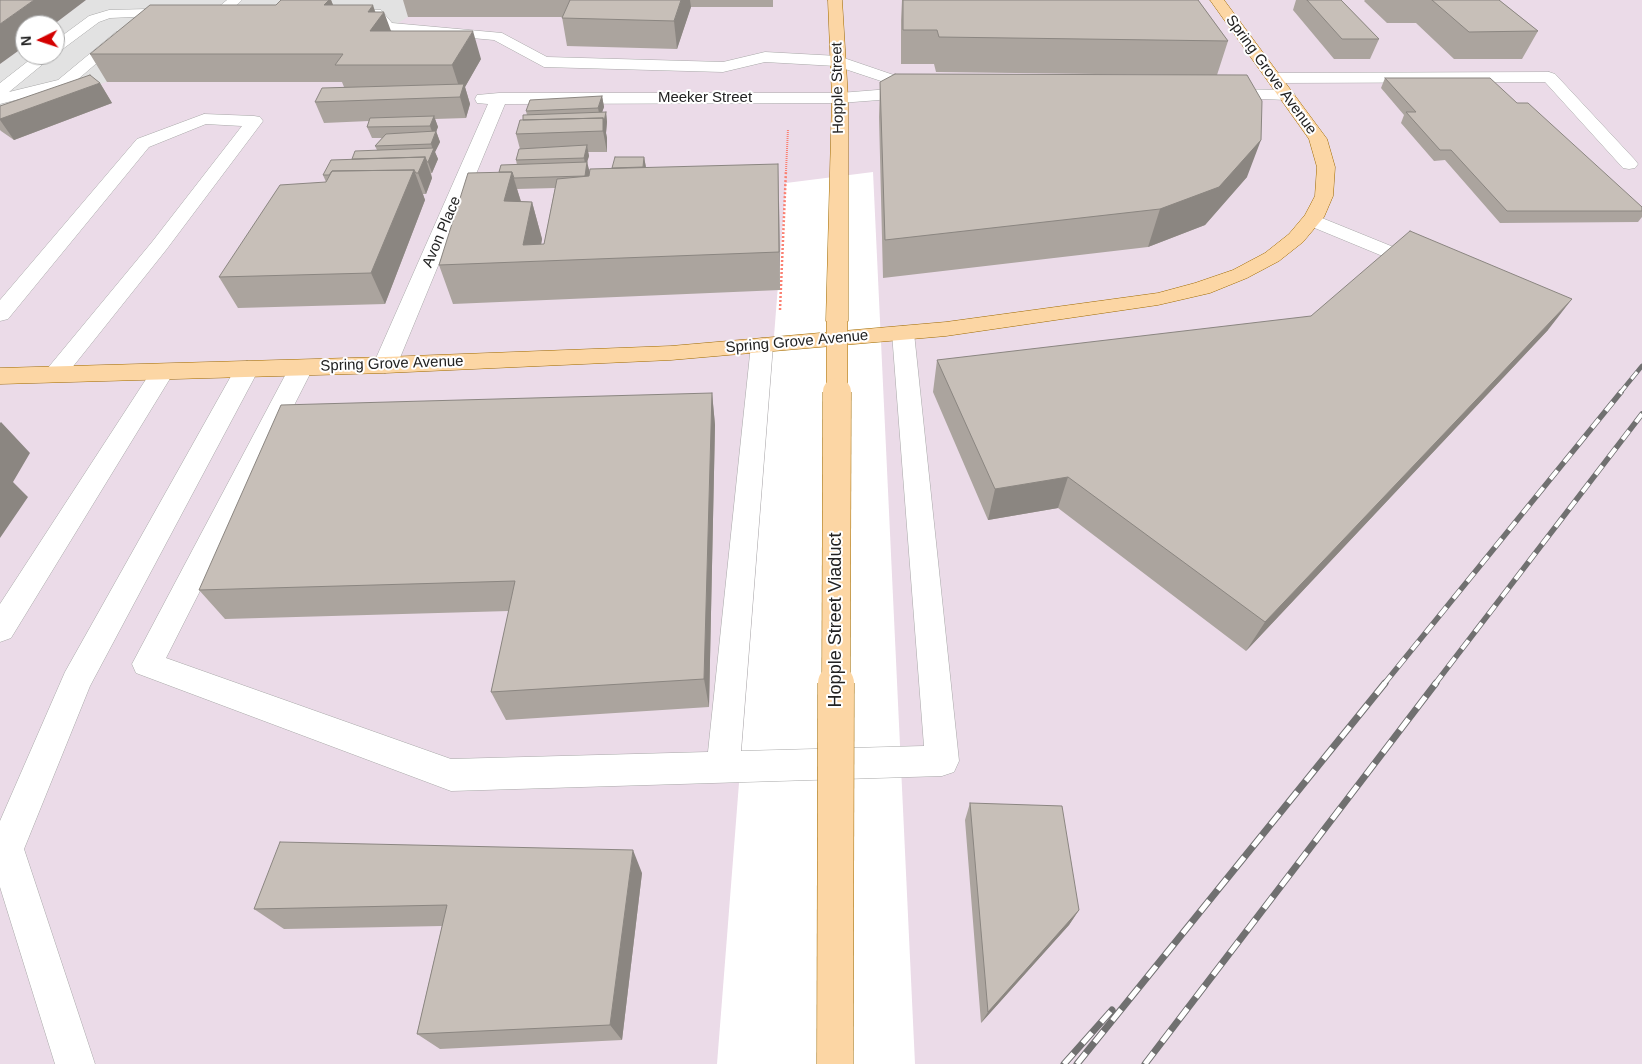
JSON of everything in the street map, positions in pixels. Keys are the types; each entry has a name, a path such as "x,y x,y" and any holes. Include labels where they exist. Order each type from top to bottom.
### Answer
{"main road":[{"name":"Hopple Street","path":"835,0 840,98 838,177"},
{"name":"Spring Grove Avenue","path":"0,376 301,368 670,353 946,330 1158,299 1202,288 1240,274 1272,257 1296,238 1312,220 1324,196 1326,167 1318,139 1217,0"},
{"name":"Hopple Street Viaduct","path":"835,1064 838,177"}],"street":[{"path":"340,13 376,13 387,0"},
{"path":"65,41 94,19 109,14 220,13 237,6"},
{"path":"0,99 64,83 149,13"},
{"name":"Meeker Street","path":"376,13 388,27 498,36 544,62 723,67 765,58 838,61 930,91 840,98 491,99"},
{"path":"0,91 33,65"},
{"path":"1208,94 1280,86 1549,77 1629,164"},
{"name":"Avon Place","path":"385,365 491,99"},
{"path":"0,314 143,143 204,120 254,120 153,253 56,374"},
{"path":"1312,220 1429,269"},
{"path":"301,368 147,664 451,775 942,762 903,333"},
{"path":"723,767 770,344"},
{"path":"75,1064 6,849 76,682 247,369"},
{"path":"0,629 162,372"}],"path":[{"path":"770,344 788,126"}],"shaded area":[{"path":"0,0 1642,0 1642,1064 0,1064"},
{"path":"86,0 421,0 408,17 383,32 164,32 107,82 0,114 0,64 15,53 15,65 65,65 65,16"}],"pier":[{"path":"873,172 915,1064 717,1064 786,183"}],"building":[{"path":"0,0 34,0 0,24"},
{"path":"281,0 329,0 324,5 373,5 368,12 384,12 370,31 473,31 452,65 335,65 343,54 90,54 150,5 276,5"},
{"path":"570,0 681,0 674,21 562,18"},
{"path":"903,0 1198,0 1228,41 939,37 937,30 903,30"},
{"path":"1307,0 1341,0 1379,39 1342,39"},
{"path":"1432,0 1499,0 1538,31 1469,32"},
{"path":"895,74 1247,75 1262,101 1261,140 1219,187 1160,209 885,240 880,82"},
{"path":"90,75 100,83 0,119 0,106"},
{"path":"1385,78 1490,78 1517,103 1528,103 1642,207 1642,211 1507,211 1451,150 1440,150 1406,112 1416,112"},
{"path":"464,84 460,97 315,102 322,88"},
{"path":"602,96 598,108 526,111 530,100"},
{"path":"606,112 604,122 603,118 523,120 523,115"},
{"path":"434,116 430,126 367,127 370,118"},
{"path":"603,118 603,131 516,134 520,120"},
{"path":"436,131 431,144 375,146 386,134"},
{"path":"587,145 584,158 516,160 519,149"},
{"path":"434,148 428,162 425,157 352,159 355,151"},
{"path":"425,157 418,173 414,170 332,171 329,175 323,175 331,160"},
{"path":"615,157 644,157 643,167 612,168"},
{"path":"587,162 585,176 514,178 512,172 499,172 501,165"},
{"path":"778,164 779,252 439,265 468,173 512,172 504,201 532,202 523,245 544,244 557,179 589,176 590,169"},
{"path":"414,170 371,273 219,277 280,185 326,182 332,171"},
{"path":"1410,231 1572,299 1265,622 1068,477 995,489 937,360 1311,316"},
{"path":"712,393 704,679 491,692 515,581 199,590 281,405"},
{"path":"970,803 1062,806 1079,910 988,1012"},
{"path":"280,842 633,850 610,1025 417,1034 447,905 254,909"}],"railway":[{"path":"1620,393 1642,366"},
{"path":"1384,684 1621,392"},
{"path":"1435,684 1642,414"},
{"path":"1077,1064 1385,683"},
{"path":"1145,1064 1436,683"},
{"path":"1064,1064 1112,1010"}]}
